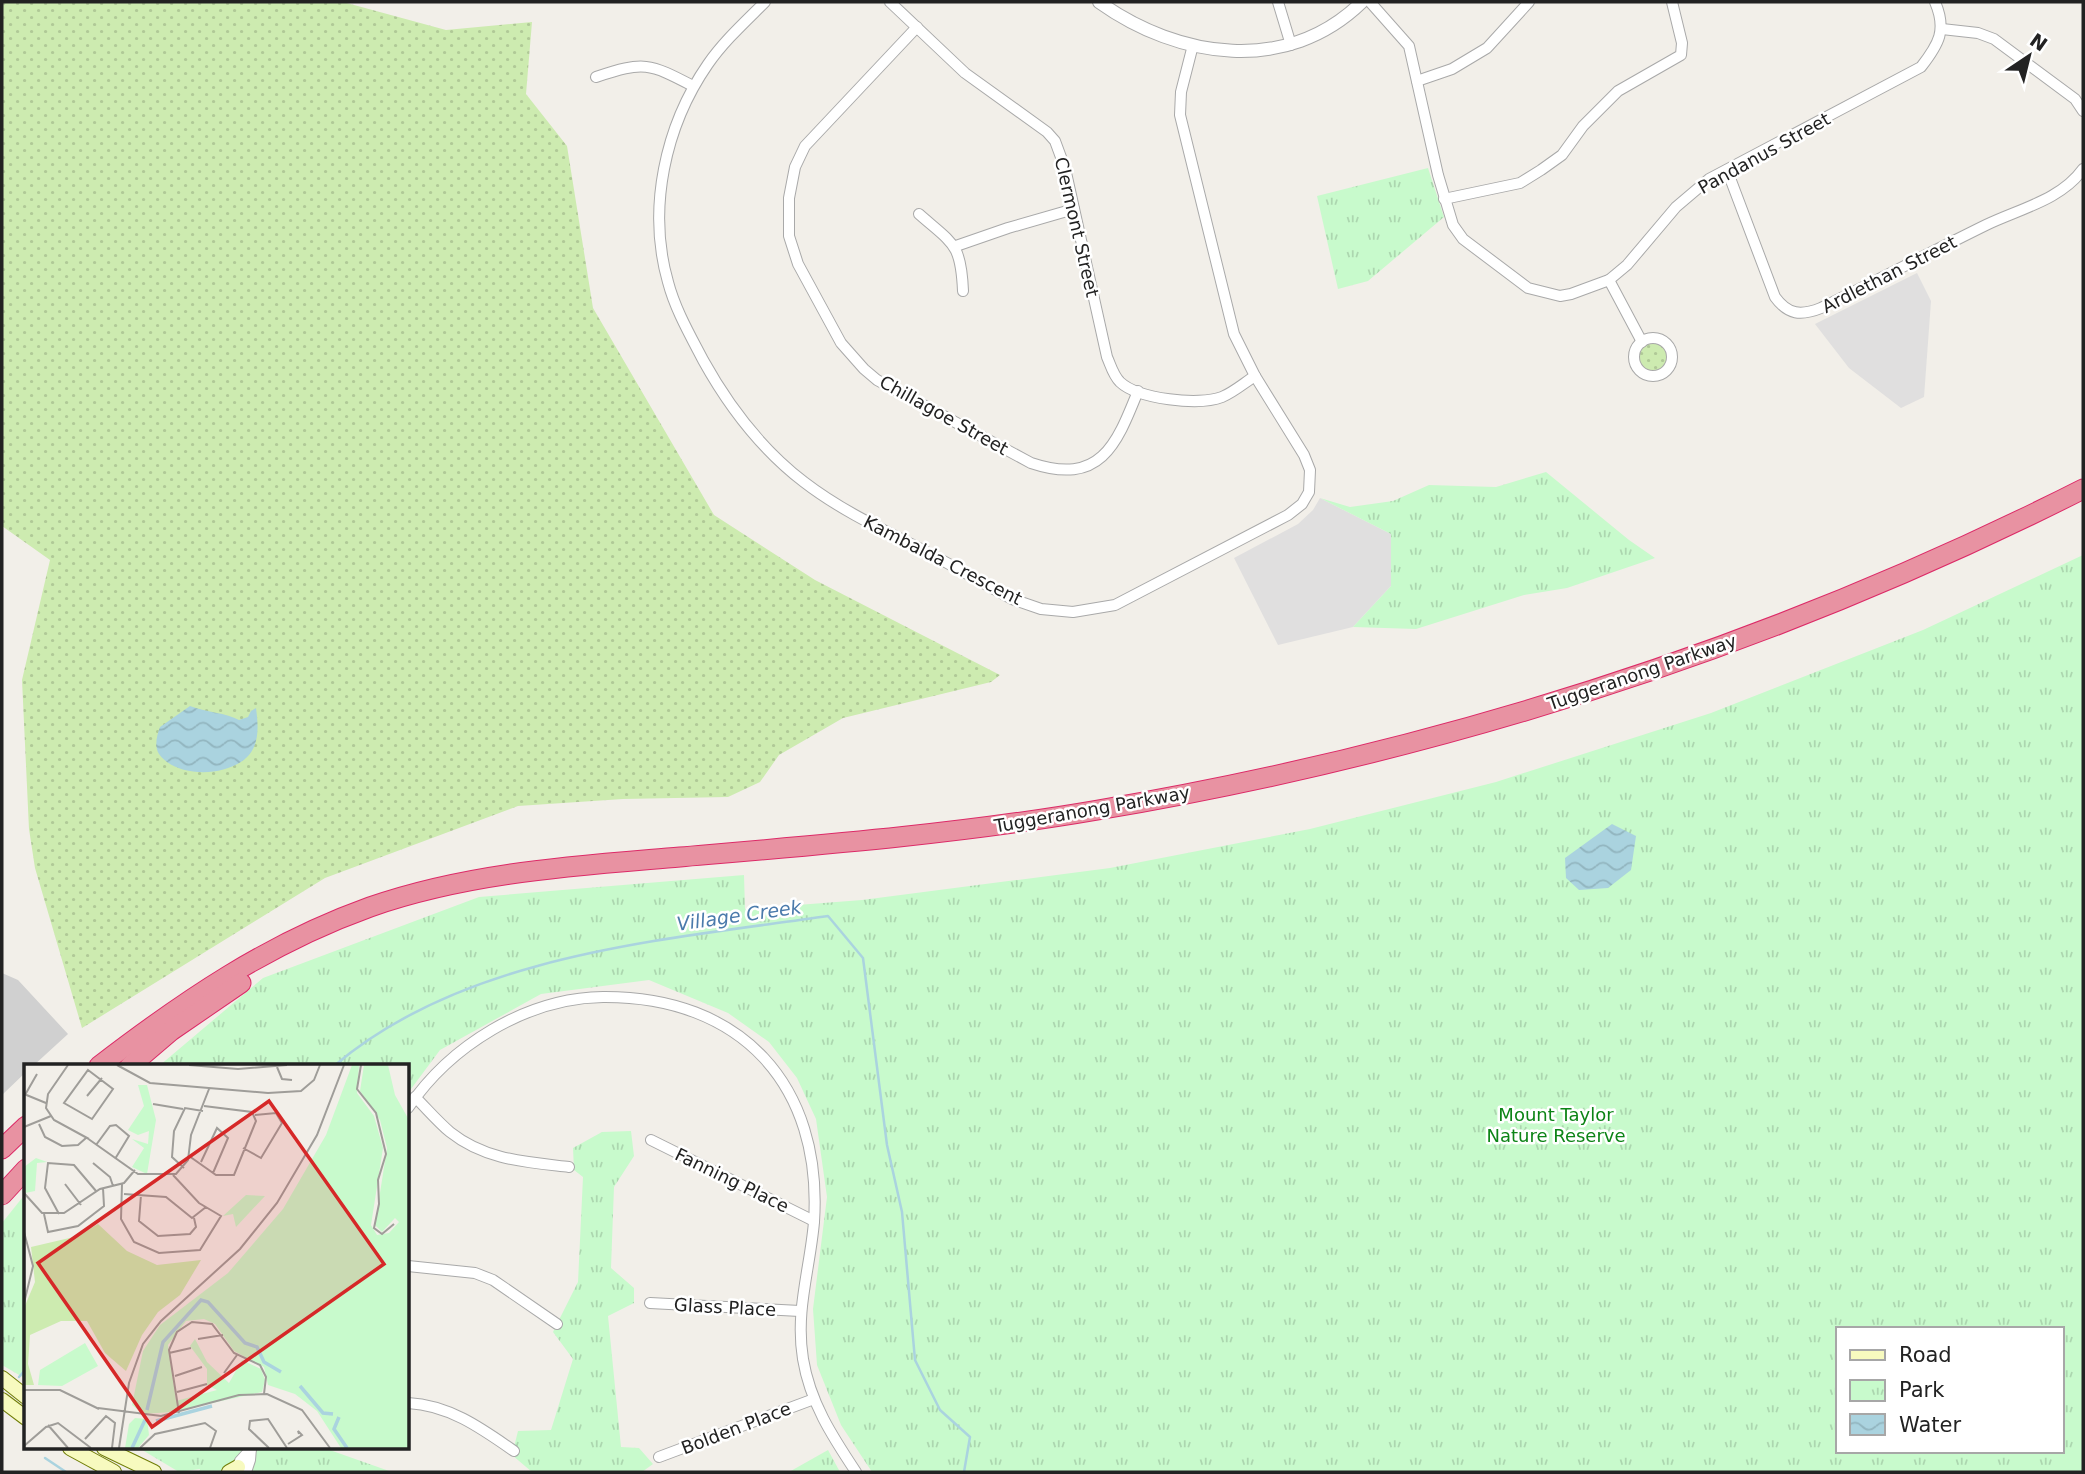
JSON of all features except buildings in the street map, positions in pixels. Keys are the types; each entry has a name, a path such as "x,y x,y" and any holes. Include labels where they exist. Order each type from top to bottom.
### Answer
{"highway":[{"name":"Tuggeranong Parkway","path":"102,1064 180,1005 248,964 338,919 396,898 455,883 551,869 870,840 1016,823 1181,795 1384,750 1564,699 1735,641 1908,572 2083,489"},
{"name":"Tuggeranong Parkway","path":"132,1064 190,1017 256,974 320,941 396,912 511,886 887,851 1044,832 1201,804 1381,764 1513,728 1701,667 1901,588 2083,503"},
{"path":"2,1149 24,1128"},
{"path":"2,1195 24,1171"}],"main road":[{"path":"2,1378 24,1395"},
{"path":"2,1399 24,1416"},
{"path":"74,1450 114,1472"},
{"path":"108,1450 153,1472"}],"street":[{"name":"Kambalda Crescent","path":"765,2 724,43 693,86 669,146 663,170 660,220 662,252 668,283 691,336 731,406 773,455 803,481 844,510 1012,598 1041,609 1073,612 1115,605 1289,515 1302,504 1309,492 1310,470 1304,456 1255,376 1229,319 1180,115 1181,92 1193,45"},
{"name":"Clermont Street","path":"890,2 965,73 1040,126 1055,141 1065,168 1107,357 1116,377 1128,388 1138,391 1178,400 1208,400 1221,397 1255,376"},
{"path":"1099,2 1127,19 1193,45 1234,52 1291,45 1325,31 1347,17 1363,2"},
{"path":"1278,2 1291,45"},
{"name":"Pandanus Street","path":"1370,2 1409,46 1444,199 1453,225 1463,239 1528,288 1560,296 1609,280 1627,265 1676,207 1709,179 1921,67 1938,42 1942,29"},
{"path":"1417,81 1452,69 1488,48 1529,2"},
{"path":"1444,199 1520,183 1562,155 1583,126 1618,91 1681,55 1682,43 1672,2"},
{"path":"1935,2 1942,29 1978,33 1994,39 2075,99 2083,111"},
{"name":"Chillagoe Street","path":"917,27 805,146 791,180 787,215 792,251 841,343 877,380 1031,463 1047,468 1067,471 1084,468 1107,453 1123,430 1138,391"},
{"path":"596,77 637,64 663,70 693,86"},
{"name":"Ardlethan Street","path":"1727,170 1775,297 1788,311 1795,314 1821,308 1988,224 2050,197 2068,186 2083,169"},
{"path":"956,246 1074,209"},
{"path":"919,215 956,246 961,264 963,291"},
{"path":"1609,280 1642,342"},
{"path":"410,1105 447,1063 472,1043 498,1027 552,1004 596,997 657,1001 686,1009 720,1024 751,1045 768,1061 784,1083 802,1120 810,1147 814,1221 800,1311 802,1357 814,1399 830,1433 856,1472"},
{"path":"415,1097 450,1132 487,1153 508,1159 569,1167"},
{"name":"Fanning Place","path":"651,1140 814,1221"},
{"path":"410,1266 475,1273 493,1280 557,1324"},
{"name":"Glass Place","path":"650,1303 800,1311"},
{"name":"Bolden Place","path":"659,1457 814,1399"},
{"path":"410,1403 451,1412 472,1422 514,1451"},
{"path":"237,1471 250,1450"}],"shaded area":[{"path":"1917,273 1931,301 1924,397 1901,408 1849,368 1815,324"},
{"path":"1320,498 1391,534 1391,586 1353,627 1278,645 1234,558 1298,524 1313,510"},
{"path":"2,973 18,980 68,1034 35,1064 24,1064 24,1074 2,1095"}],"green space":[{"path":"2,2 343,2 446,30 532,22 526,94 567,146 593,308 714,515 815,580 1000,675 991,682 843,718 779,755 760,782 728,797 623,799 518,806 325,878 82,1028 35,868 29,829 22,680 50,560 2,526"},
{"path":"1428,168 1444,217 1368,281 1338,289 1317,196"},
{"path":"1653,342 1664,346 1668,357 1664,368 1653,372 1642,368 1638,357 1642,346"},
{"path":"1546,472 1655,558 1567,588 1524,595 1416,629 1353,627 1391,586 1391,534 1320,498 1350,507 1393,501 1429,485 1496,487"},
{"name":"Mount Taylor Nature Reserve","path":"2083,555 2083,1472 872,1472 841,1425 817,1365 813,1309 827,1197 816,1119 797,1078 769,1042 728,1013 649,980 541,994 440,1050 410,1090 410,1064 161,1064 263,978 479,897 744,875 745,909 862,900 1110,868 1310,829 1496,782 1711,713 1923,630"},
{"path":"631,1131 634,1156 614,1187 611,1268 634,1288 634,1303 608,1316 621,1447 639,1448 653,1464 642,1472 532,1472 512,1455 518,1431 551,1430 573,1359 553,1332 578,1282 583,1177 574,1170 573,1148 602,1132"},
{"path":"24,1196 24,1378 2,1365 2,1223"},
{"path":"142,1450 330,1450 392,1472 199,1472 200,1469 179,1472"},
{"path":"828,1450 840,1472 789,1472"}],"water":[{"path":"190,706 239,720 248,717 256,708 258,726 253,750 240,762 217,771 190,771 167,762 157,748 160,727"},
{"path":"1612,824 1636,836 1631,870 1608,888 1579,890 1566,878 1565,858"}],"waterway":[{"name":"Village Creek","path":"337,1064 386,1028 443,999 505,976 634,944 828,916 863,958 887,1145 902,1212 915,1360 940,1410 970,1437 964,1472"},
{"name":"Village Creek","path":"19,1377 24,1371"},
{"path":"45,1458 66,1472"}]}
